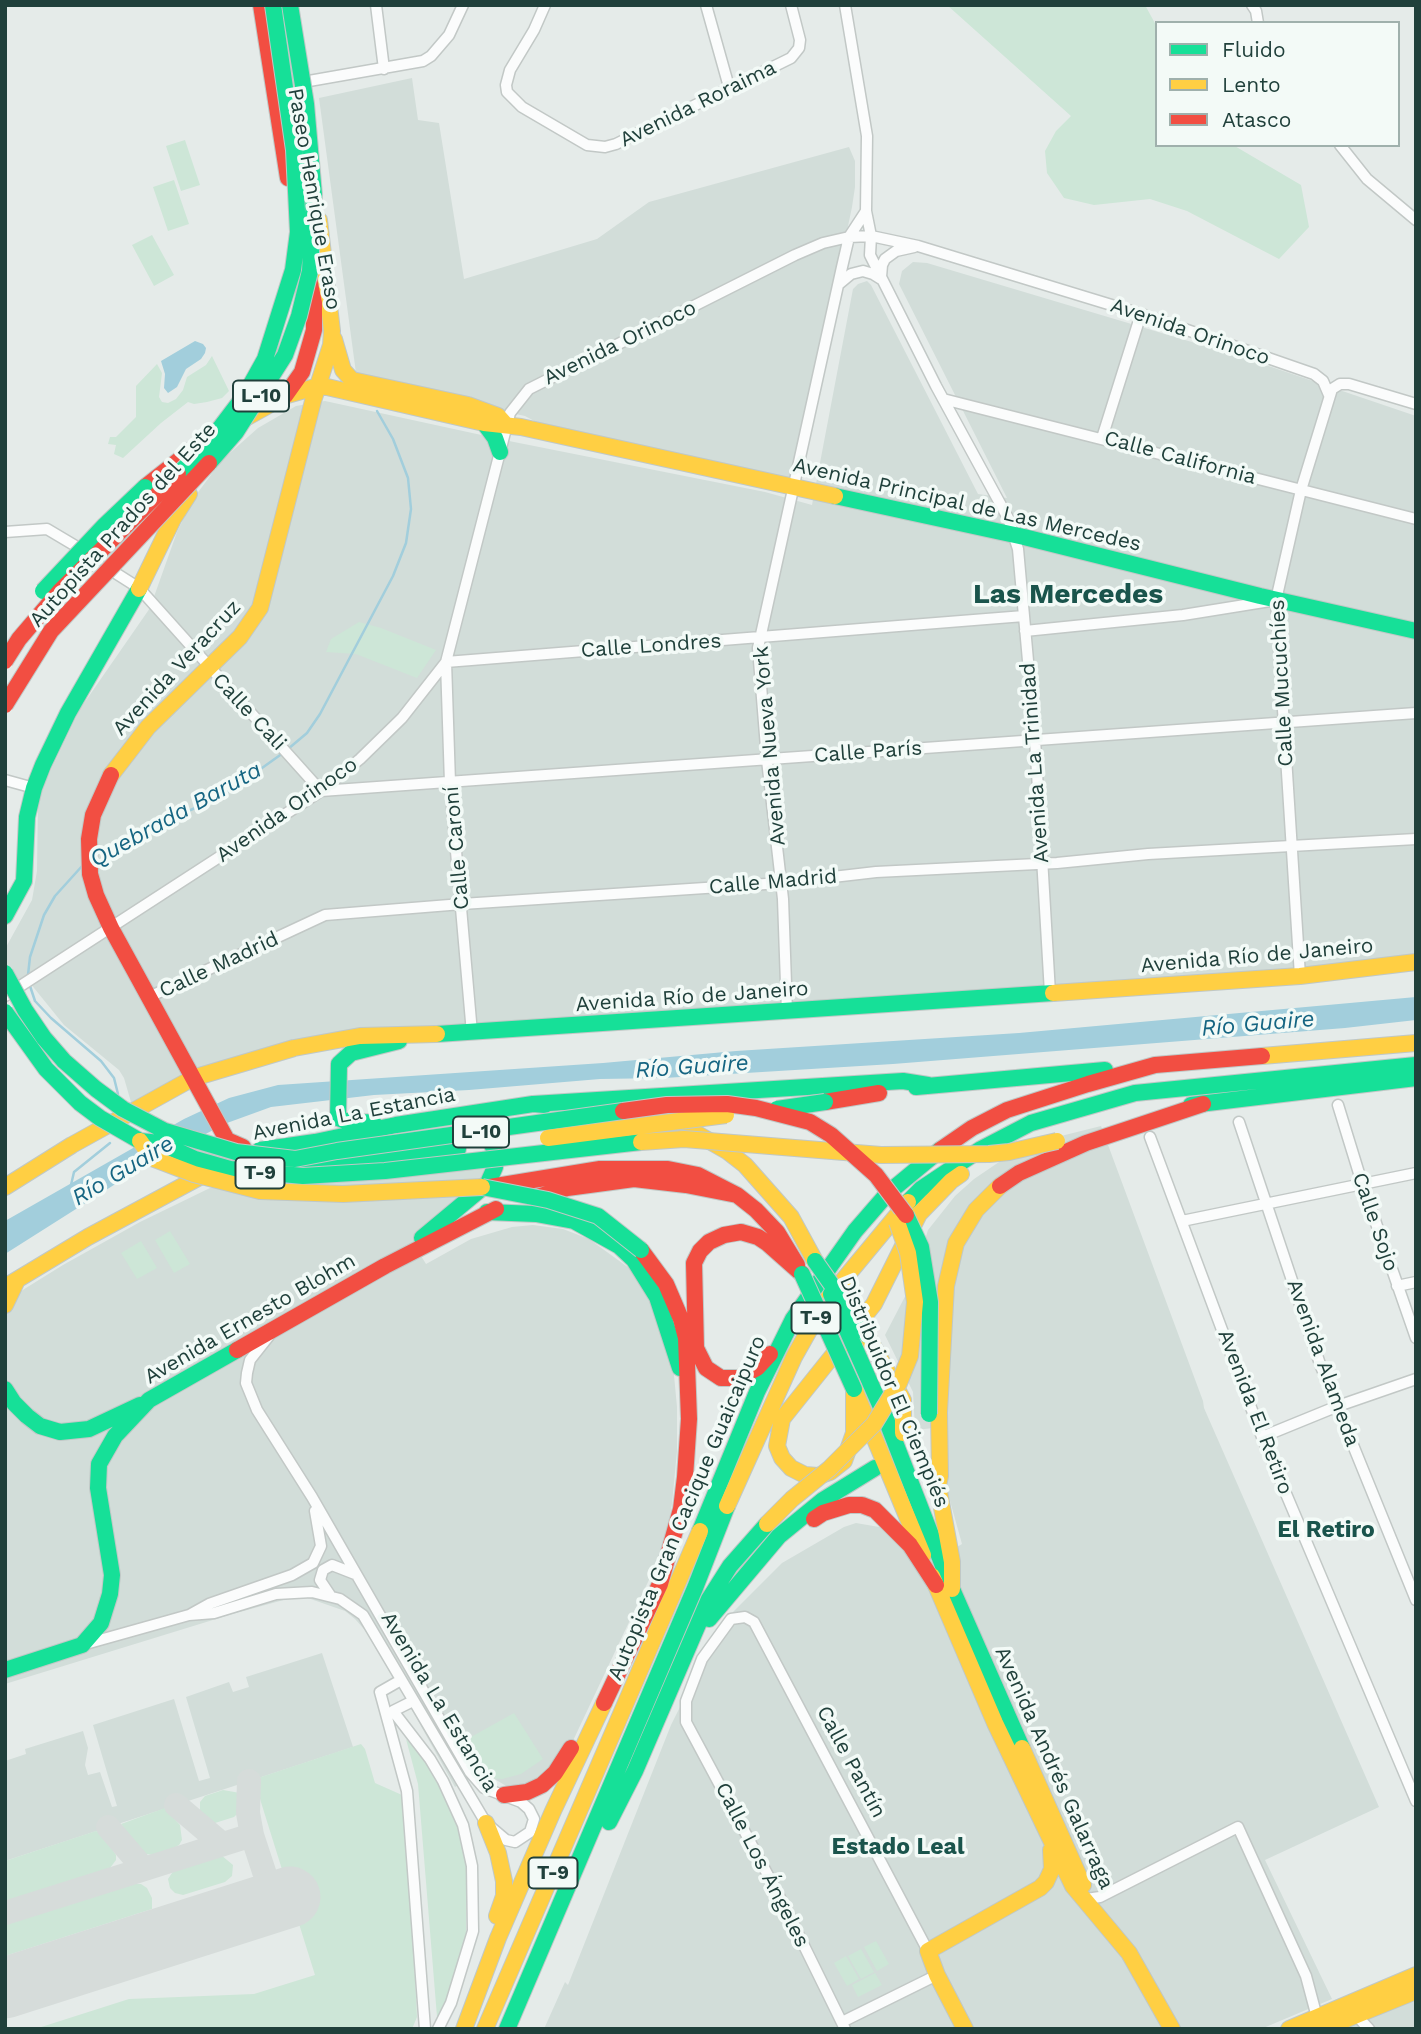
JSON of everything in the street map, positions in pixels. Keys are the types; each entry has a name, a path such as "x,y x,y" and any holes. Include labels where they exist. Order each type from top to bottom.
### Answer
{"main road":[{"path":"263,5 281,75 295,83 309,81"},
{"name":"Paseo Henrique Eraso","path":"263,5 300,249 312,293 314,330 302,372 287,395"},
{"name":"Autopista Prados del Este","path":"5,661 19,639 60,591 204,449 245,395 265,359 287,292 298,232 294,150 273,5"},
{"name":"Autopista Prados del Este","path":"5,705 51,631 206,467 256,403 285,355 299,316 310,271 314,195 306,104 290,5"},
{"name":"Paseo Henrique Eraso","path":"300,5 317,154 318,198 332,331 329,358 319,386"},
{"path":"274,87 299,87 311,184 318,198"},
{"name":"L-10","path":"231,426 270,394 293,351 297,337 300,295 300,249"},
{"name":"Avenida Principal de Las Mercedes","path":"332,331 343,370 352,380 468,405 498,416 507,426"},
{"name":"Avenida Principal de Las Mercedes","path":"287,395 319,386 484,423 521,427 1015,535 1276,600 1416,631"},
{"name":"Avenida Veracruz","path":"194,1078 111,928 96,895 90,874 88,849 93,815 108,778 148,727 245,631 260,608 319,386"},
{"name":"L-10","path":"5,641 56,576 145,487 196,446 287,395"},
{"name":"L-10","path":"5,916 24,881 27,817 34,788 64,722 139,588 182,503 243,433 287,395"},
{"path":"484,423 495,438 500,452"},
{"name":"Avenida Río de Janeiro","path":"9,1184 72,1145 194,1078 312,1044 360,1036 472,1034 787,1012 1300,976 1416,962"},
{"name":"L-10","path":"5,973 25,1010 64,1062 123,1109 165,1131 216,1147 295,1159 338,1163 458,1149 825,1102 928,1085"},
{"path":"5,1012 46,1069 65,1089 100,1118 140,1141 152,1158 194,1174 260,1191 343,1194 487,1187 548,1200 598,1216 612,1225 641,1250 666,1284 686,1338 689,1419 685,1477 671,1549 660,1584 542,1835 498,1938 464,2029"},
{"path":"396,1125 381,1121 351,1123 338,1118 339,1064 351,1053 414,1036"},
{"name":"Autopista Gran Cacique Guaicaipuro","path":"485,2029 679,1581 757,1392 792,1321 842,1248 888,1192 944,1147 972,1128 1007,1110 1155,1065 1416,1043"},
{"path":"533,1104 904,1081 928,1085 1155,1065"},
{"name":"Autopista Gran Cacique Guaicaipuro","path":"507,2029 695,1588 732,1492 794,1357 825,1302 899,1210 921,1189 981,1149 1031,1123 1058,1114 1135,1093 1416,1065"},
{"path":"194,1078 203,1093 222,1142 219,1163 208,1173"},
{"path":"194,1078 222,1142"},
{"path":"938,1486 943,1310 949,1267 956,1243 976,1210 997,1188 1059,1147 1158,1112 1416,1078"},
{"path":"854,1389 854,1433 844,1461 830,1472 818,1476 805,1475 789,1466 781,1456 777,1444 782,1419 874,1304 919,1214 951,1181 1006,1144 1035,1131 1179,1090"},
{"name":"Avenida La Estancia","path":"12,1282 124,1217 208,1173 260,1150 533,1104"},
{"name":"Distribuidor El Ciempiés","path":"533,1104 655,1114 687,1127 727,1151 768,1188 791,1217 816,1261 884,1414 944,1587"},
{"name":"L-10","path":"295,1159 667,1105 727,1104 756,1108 810,1122"},
{"path":"390,1263 488,1183 495,1167 492,1143 477,1125 467,1121 416,1123"},
{"path":"543,1947 635,1771 693,1634 718,1584 766,1524 829,1469 874,1424 899,1383 910,1356 915,1302 912,1275 900,1227 887,1202 871,1182 826,1141 810,1122"},
{"path":"810,1122 831,1135 876,1175 909,1220 921,1247 929,1302 932,1476 938,1486 952,1562 944,1587"},
{"name":"T-9","path":"140,1141 160,1143 195,1159 230,1169 265,1174 303,1175 385,1171 657,1140 734,1142 881,1156 989,1154 1059,1147"},
{"path":"222,1142 260,1150"},
{"name":"Distribuidor El Ciempiés","path":"487,1187 600,1169 668,1169 698,1175 737,1195 756,1210 776,1232 802,1274 944,1587"},
{"path":"390,1263 487,1212 567,1188 600,1182 660,1181 737,1195"},
{"path":"487,1212 536,1214 574,1221 619,1246 634,1260 657,1297 688,1392"},
{"path":"792,1321 769,1356 753,1371 730,1379 713,1374 704,1366 696,1348 694,1263 709,1242 724,1235 741,1232 767,1242 802,1274"},
{"path":"816,1261 867,1335 903,1401 903,1433"},
{"name":"Avenida Ernesto Blohm","path":"82,1645 101,1622 111,1585 112,1575 97,1488 99,1464 115,1436 149,1400 390,1263"},
{"path":"5,1305 12,1282"},
{"path":"5,1389 27,1416 40,1426 60,1432 89,1429 109,1422 149,1400"},
{"path":"693,1634 779,1536 814,1507 875,1468"},
{"path":"757,1562 823,1513 862,1505 875,1510 895,1528 944,1587"},
{"name":"Avenida Andrés Galarraga","path":"944,1587 995,1723 1073,1886 1129,1953 1172,2029"},
{"name":"Avenida Andrés Galarraga","path":"944,1587 1085,1889 1086,1899"},
{"name":"Avenida La Estancia","path":"5,1670 82,1645"},
{"path":"504,1795 536,1789 549,1780 586,1723 597,1714"},
{"path":"489,1964 505,1943 600,1741 620,1717"},
{"path":"486,1823 498,1853 504,1881 504,1896 486,1953 489,1964"},
{"path":"928,1951 1033,1893 1046,1882 1053,1865 1048,1836"},
{"name":"Calle Pantín","path":"928,1951 937,1975 965,2029"},
{"path":"1320,2025 1416,1975"},
{"path":"1289,2029 1320,2025 1356,2015 1416,1991"}],"street":[{"path":"376,5 384,69"},
{"path":"309,81 423,61 431,56 449,35 463,5"},
{"name":"Avenida Roraima","path":"545,5 534,30 510,70 506,86 522,107 590,147 616,144 786,61 796,53 800,40 791,5"},
{"path":"706,5 729,87"},
{"path":"845,5 867,136 866,211 871,236"},
{"path":"1342,147 1367,179 1416,220"},
{"path":"849,237 866,211"},
{"name":"Avenida Orinoco","path":"5,996 321,791 360,759 402,718 446,662 510,413 518,400 534,386 795,255 823,243 849,237 871,236 918,246 1141,314 1314,374 1323,381 1329,395"},
{"name":"Avenida La Trinidad","path":"871,236 870,255 881,279 1015,535 1035,739 1050,993"},
{"name":"Avenida Nueva York","path":"787,1012 781,883 758,648 849,237"},
{"path":"839,285 851,274 863,271 881,279 882,265 886,259 896,251 918,246"},
{"path":"1102,438 1141,314"},
{"path":"1329,395 1336,386 1344,383 1416,404"},
{"name":"Calle Mucuchíes","path":"1300,976 1276,600 1301,489 1329,395"},
{"name":"Calle California","path":"943,399 1416,519"},
{"name":"Calle Cali","path":"5,532 41,528 52,530 139,588 321,791"},
{"path":"1025,631 1183,615 1276,600"},
{"name":"Calle Londres","path":"446,662 1024,616"},
{"name":"Calle Caroní","path":"446,662 450,783 472,1034"},
{"name":"Calle París","path":"321,791 1416,713"},
{"path":"5,780 34,788"},
{"name":"Calle Madrid","path":"149,998 325,915 781,883 876,872 1416,839"},
{"name":"Calle Sojo","path":"1338,1105 1416,1338"},
{"name":"Avenida Alameda","path":"1239,1122 1321,1364 1416,1600"},
{"name":"Avenida El Retiro","path":"1150,1137 1262,1437 1416,1801"},
{"path":"1182,1221 1416,1173"},
{"path":"1397,1286 1416,1282"},
{"name":"Avenida La Estancia","path":"82,1645 189,1615 214,1613 276,1594 312,1592 332,1597 352,1606 363,1615 486,1823 506,1840 515,1842 530,1832 534,1819 529,1809 521,1802 484,1788 470,1772 312,1497 250,1397 246,1383 250,1360 279,1326"},
{"path":"1262,1437 1338,1405 1416,1379"},
{"name":"Avenida La Estancia","path":"189,1615 209,1604 292,1575 313,1563 321,1540 312,1497"},
{"path":"332,1597 322,1586 321,1572 332,1566 355,1574"},
{"name":"Calle Pantín","path":"686,1701 702,1660 726,1623 741,1616 754,1622 928,1951"},
{"path":"401,1680 380,1692 407,1791 425,2029"},
{"path":"413,1701 393,1711 430,1759 443,1781 463,1825 472,1866 472,1931 451,2003 438,2029"},
{"name":"Calle Los Ángeles","path":"686,1701 686,1722 785,1907 843,2026"},
{"path":"1086,1899 1100,1897 1238,1827 1306,1976 1320,2025"},
{"path":"843,2026 937,1975"},
{"path":"1356,2015 1369,2029"}],"shaded area":[{"path":"412,78 418,120 439,123 464,279 597,239 649,202 849,147 855,161 852,207 796,474 788,480 538,423 525,416 356,373 319,98"},
{"path":"913,262 927,263 1242,357 1416,416 1416,960 1335,970 317,1037 133,1109 119,1070 64,1025 30,983 5,999 5,949 32,900 37,871 38,802 46,780 80,709 150,608 177,532 193,499 222,460 258,428 296,406 325,401 765,492 812,505 853,289 867,281 978,494 1007,498 899,284 902,271"},
{"path":"1101,1126 1204,1408 1379,1807 1265,1860 1332,1999 1261,2029 544,2029 565,1982 568,1985 671,1725 702,1663 733,1612 782,1563 844,1527 856,1523 885,1528 894,1534 918,1571 962,1544 947,1490 943,1427 915,1430 913,1392 885,1335 911,1285 928,1230 955,1196 1002,1160 1045,1140"},
{"path":"484,1167 484,1177 415,1246 426,1264 471,1239 512,1227 533,1225 563,1229 589,1239 629,1268 647,1294 673,1365 677,1451 666,1537 656,1565 570,1747 545,1780 508,1787 481,1771 455,1787 371,1637 345,1611 305,1597 287,1599 229,1615 5,1684 5,1301 140,1222 210,1188"},
{"path":"322,1653 353,1747 5,1861 5,1761 26,1754 25,1749 83,1731 88,1748 85,1765 88,1775 100,1772 112,1807 117,1806 93,1725 174,1699 199,1781 210,1778 186,1697 229,1682 233,1692 249,1687 246,1677"},
{"path":"1416,1996 1416,2029 1337,2029"}],"green space":[{"path":"947,5 1145,5 1155,23 1155,147 1236,147 1301,185 1309,227 1279,259 1187,211 1150,199 1094,205 1064,198 1047,173 1045,151 1056,131 1071,116"},
{"path":"185,140 200,185 181,191 166,146"},
{"path":"174,180 189,224 168,231 153,187"},
{"path":"152,235 174,275 154,286 132,245"},
{"path":"212,356 229,391 222,398 194,404 188,402 123,458 114,454 116,445 108,444 110,437 116,437 136,417 136,386 157,364 162,373 159,397 162,402 168,403 176,399 183,390 187,377 206,365"},
{"path":"359,622 436,650 417,678 356,654 326,652 331,639"},
{"path":"170,1231 190,1264 174,1273 155,1240"},
{"path":"141,1241 157,1268 137,1279 121,1253"},
{"path":"514,1713 543,1759 521,1774 502,1779 491,1778 481,1773 467,1746 471,1737"},
{"path":"406,1739 430,1763 455,1810 466,1865 466,1943 438,2029 418,1784"},
{"path":"361,1744 375,1783 402,1795 417,2017 412,2029 35,2029 129,1999 254,1994 315,1975 255,1783 258,1778"},
{"path":"223,1790 240,1793 242,1800 239,1812 234,1817 215,1823 208,1822 200,1813 200,1802 205,1796"},
{"path":"165,1808 180,1825 182,1840 169,1851 146,1854 121,1824"},
{"path":"96,1831 101,1832 116,1855 110,1868 5,1903 5,1861"},
{"path":"221,1855 233,1865 232,1876 225,1882 183,1895 170,1888 168,1879 174,1870"},
{"path":"133,1884 141,1884 147,1888 152,1898 152,1909 5,1956 5,1924"},
{"path":"876,1941 889,1964 877,1971 864,1947"},
{"path":"861,1949 874,1972 861,1979 848,1956"},
{"path":"846,1956 859,1979 847,1986 834,1963"},
{"path":"875,1973 882,1985 858,1997 852,1985"}],"water":[{"path":"195,341 203,344 205,353 186,369 177,387 168,393 164,388 165,374 161,361"},
{"name":"Río Guaire","path":"1416,997 1416,1020 1345,1028 893,1064 664,1078 600,1079 374,1095 271,1107 227,1123 147,1164 5,1254 5,1221 184,1119 229,1098 278,1085 1019,1033"}],"waterway":[{"name":"Quebrada Baruta","path":"288,749 307,733 320,714 393,576 406,543 411,509 408,478 393,439 377,411"},
{"name":"Quebrada Baruta","path":"96,854 119,841 209,802 234,788 283,753"},
{"name":"Quebrada Baruta","path":"28,975 30,957 44,915 55,896 83,865"},
{"name":"Quebrada Baruta","path":"30,986 35,1001 51,1018 101,1061 114,1078 118,1094"},
{"path":"71,1185 74,1172 110,1143"}],"taxiway":[{"path":"249,1781 248,1813 252,1835"},
{"path":"176,1805 222,1844"},
{"path":"108,1827 144,1869"},
{"path":"5,1913 252,1835 274,1902"}],"runway":[{"path":"5,1988 290,1897"}],"traffic: fast":[{"path":"178,474 204,449 245,395 265,359 293,270 298,232 294,150 273,5"},
{"path":"209,463 236,432 285,355 299,316 310,271 314,195 306,104 290,5"},
{"path":"484,423 495,438 500,452"},
{"path":"43,591 145,487"},
{"path":"835,496 1024,537 1260,596 1416,631"},
{"path":"5,916 24,881 27,817 43,765 68,713 139,589"},
{"path":"5,973 44,1038 64,1061 96,1089 123,1109 165,1131 236,1152 295,1159 623,1111"},
{"path":"437,1034 1053,993"},
{"path":"5,1012 46,1069 80,1103 100,1118 140,1141 160,1143 195,1159 230,1169 303,1176 385,1171 641,1142"},
{"path":"373,1122 351,1123 338,1118 339,1064 351,1053 399,1041"},
{"path":"908,1202 921,1189 981,1149 1031,1123 1135,1093 1416,1065"},
{"path":"916,1087 1105,1070"},
{"path":"1191,1105 1416,1078"},
{"path":"533,1104 903,1081 928,1085"},
{"path":"777,1109 825,1102"},
{"path":"260,1150 396,1125 533,1104 545,1105"},
{"path":"422,1238 488,1183 495,1167 495,1152 488,1135 476,1125"},
{"path":"303,1161 338,1163 458,1149"},
{"path":"700,1531 757,1392 793,1319 855,1231 888,1193 940,1150"},
{"path":"482,1187 548,1200 598,1216 641,1250"},
{"path":"487,1212 536,1214 574,1221 619,1246 634,1260 657,1297 680,1368"},
{"path":"906,1215 921,1247 930,1302 929,1414"},
{"path":"815,1261 867,1335"},
{"path":"802,1274 854,1389"},
{"path":"831,1294 854,1346"},
{"path":"854,1346 884,1414 952,1589 1022,1748"},
{"path":"5,1670 82,1645 101,1623 110,1594 112,1575 98,1488 99,1464 115,1436 149,1400 237,1350"},
{"path":"5,1389 27,1416 40,1426 60,1432 89,1429 140,1405"},
{"path":"709,1619 779,1536 823,1500 875,1468"},
{"path":"507,2029 695,1588 727,1506"},
{"path":"609,1822 635,1771 709,1599 730,1566 767,1524"}],"traffic: slow":[{"path":"111,775 148,727 240,637 260,608 313,401 331,345 332,331 319,220"},
{"path":"334,339 343,370 352,380 468,405 498,416 506,425"},
{"path":"287,395 319,386 327,387 484,423 521,427 835,496"},
{"path":"242,420 287,395"},
{"path":"139,589 173,519 189,494"},
{"path":"1053,993 1300,976 1416,962"},
{"path":"5,1187 72,1145 193,1078 294,1048 360,1036 437,1034"},
{"path":"1262,1056 1416,1043"},
{"path":"548,1138 726,1115"},
{"path":"671,1119 727,1151 745,1165 791,1217 815,1261"},
{"path":"641,1142 684,1139 881,1155 989,1154 1057,1141"},
{"path":"140,1141 152,1158 194,1174 260,1191 343,1194 482,1187"},
{"path":"5,1287 88,1237 207,1173"},
{"path":"854,1389 854,1433 844,1461 830,1472 818,1476 805,1475 791,1468 782,1458 777,1446 782,1419 874,1304 919,1214 961,1174"},
{"path":"952,1589 952,1562 938,1486 946,1286 956,1243 976,1210 1000,1186"},
{"path":"727,1506 794,1357 825,1302 908,1202"},
{"path":"767,1524 792,1499 829,1469 874,1424 899,1383 910,1356 915,1302 908,1253 897,1222"},
{"path":"5,1305 17,1280"},
{"path":"867,1335 903,1400 903,1433"},
{"path":"855,1391 923,1555"},
{"path":"485,2029 700,1531"},
{"path":"932,1576 995,1723 1073,1886 1129,1953 1172,2029"},
{"path":"464,2029 498,1938 604,1703"},
{"path":"1022,1748 1083,1885"},
{"path":"486,1823 498,1853 504,1881 504,1896 497,1916"},
{"path":"965,2029 937,1975 928,1951 1040,1888 1052,1869 1051,1850"},
{"path":"1289,2029 1416,1975"},
{"path":"1322,2029 1416,1991"}],"traffic: jam":[{"path":"261,5 288,178"},
{"path":"285,396 302,372 314,330 314,303 309,279"},
{"path":"145,487 203,441"},
{"path":"5,705 51,631 209,463"},
{"path":"5,661 19,639 60,591 178,474"},
{"path":"111,775 93,815 89,839 90,874 96,895 111,928 227,1140 243,1147"},
{"path":"940,1150 972,1128 1007,1110 1088,1084 1155,1065 1262,1056"},
{"path":"825,1102 879,1093"},
{"path":"623,1111 667,1105 727,1104 756,1108 810,1122 831,1135 876,1175 906,1215"},
{"path":"1000,1186 1019,1173 1086,1143 1203,1104"},
{"path":"490,1187 600,1169 668,1169 698,1175 737,1195"},
{"path":"534,1198 567,1188 634,1179 737,1195 777,1232 797,1265"},
{"path":"237,1350 385,1266 496,1209"},
{"path":"770,1354 757,1368 739,1378 721,1378 706,1368 696,1348 694,1263 709,1242 724,1235 741,1232 767,1243 802,1274"},
{"path":"604,1703 660,1584 681,1509 685,1477 689,1419 686,1338 666,1284 641,1250"},
{"path":"814,1519 823,1513 849,1505 862,1505 875,1510 910,1545 936,1585"},
{"path":"504,1795 527,1792 542,1785 555,1773 571,1748"}],"district":[{"name":"Las Mercedes","path":"1068,595"},
{"name":"El Retiro","path":"1326,1530"},
{"name":"Estado Leal","path":"898,1847"}]}
